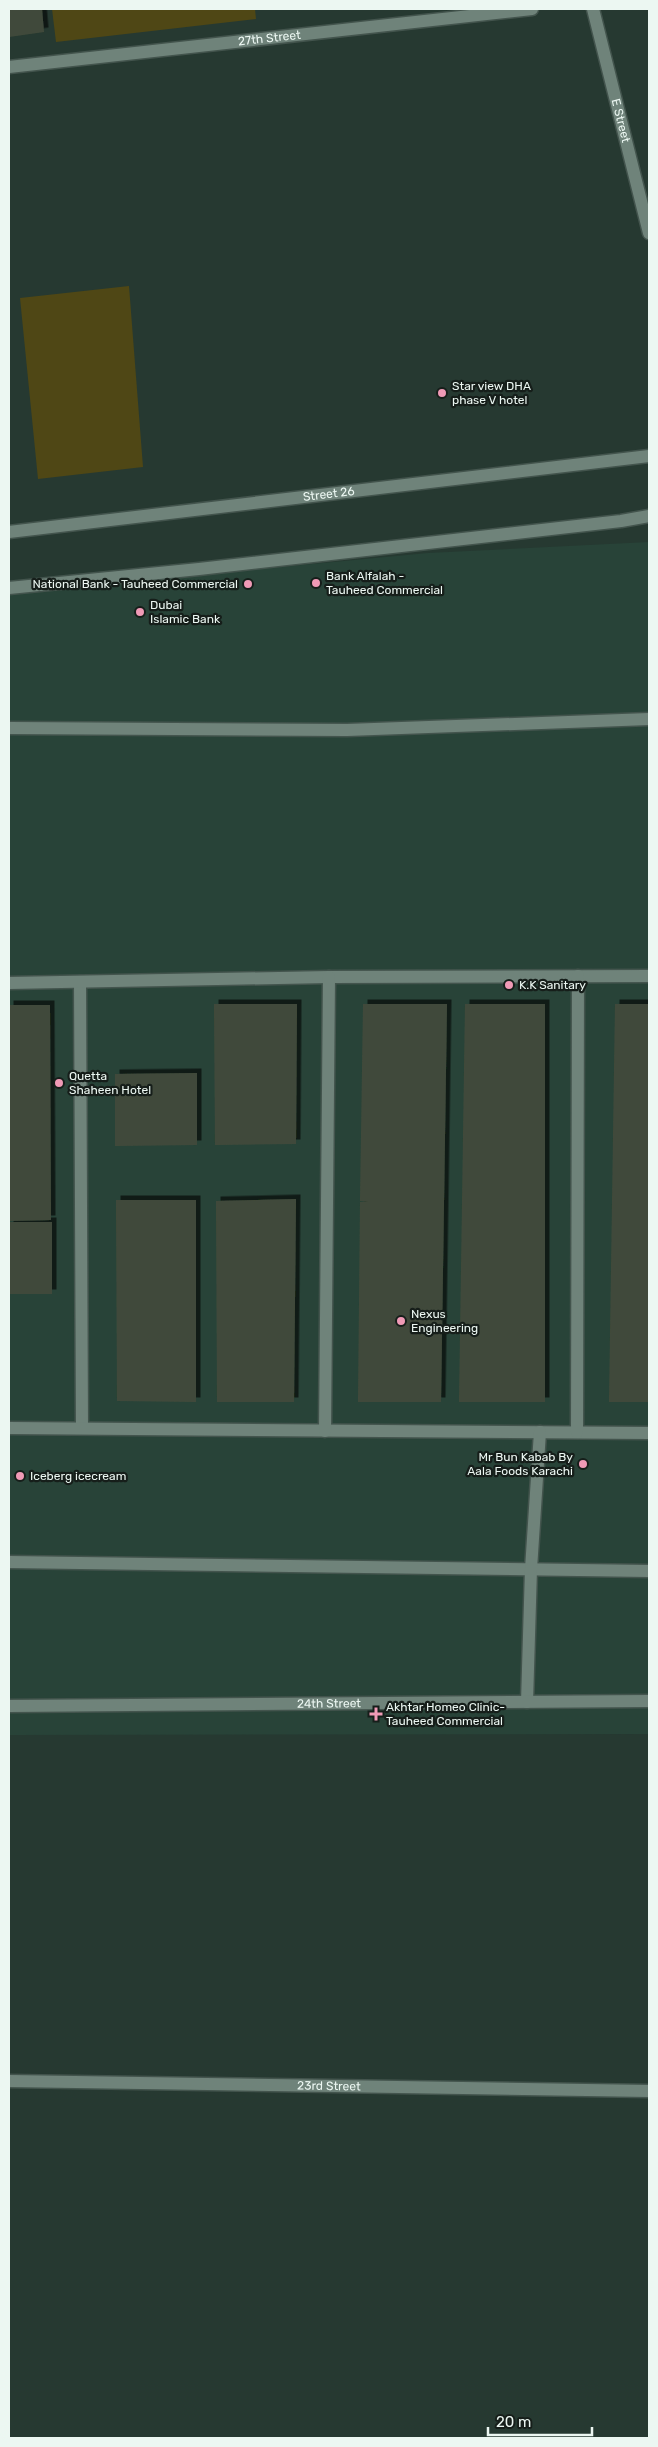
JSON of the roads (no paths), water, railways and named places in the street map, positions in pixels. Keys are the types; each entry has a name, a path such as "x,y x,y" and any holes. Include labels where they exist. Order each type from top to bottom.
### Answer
{"street":[{"name":"27th Street","path":"9,67 532,9"},
{"name":"E Street","path":"593,9 649,233"},
{"name":"Street 26","path":"9,532 649,456"},
{"path":"9,588 621,522 649,516"},
{"path":"9,728 347,730 649,719"},
{"path":"577,1432 578,976"},
{"path":"9,983 329,977 649,976"},
{"path":"325,1431 329,977"},
{"path":"80,982 82,1428"},
{"path":"9,1428 649,1433"},
{"path":"527,1702 531,1569 540,1432"},
{"path":"9,1562 649,1571"},
{"name":"24th Street","path":"9,1706 649,1701"},
{"name":"23rd Street","path":"9,2081 649,2091"}],"place":[{"name":"Star view DHA phase V hotel","path":"442,393"},
{"name":"Bank Alfalah - Tauheed Commercial","path":"316,583"},
{"name":"National Bank - Tauheed Commercial","path":"248,584"},
{"name":"Dubai Islamic Bank","path":"140,612"},
{"name":"K.K Sanitary","path":"509,985"},
{"name":"Quetta Shaheen Hotel","path":"59,1083"},
{"name":"Nexus Engineering","path":"401,1321"},
{"name":"Mr Bun Kabab By Aala Foods Karachi","path":"583,1464"},
{"name":"Iceberg icecream","path":"20,1476"},
{"name":"Akhtar Homeo Clinic- Tauheed Commercial","path":"376,1714"}]}
